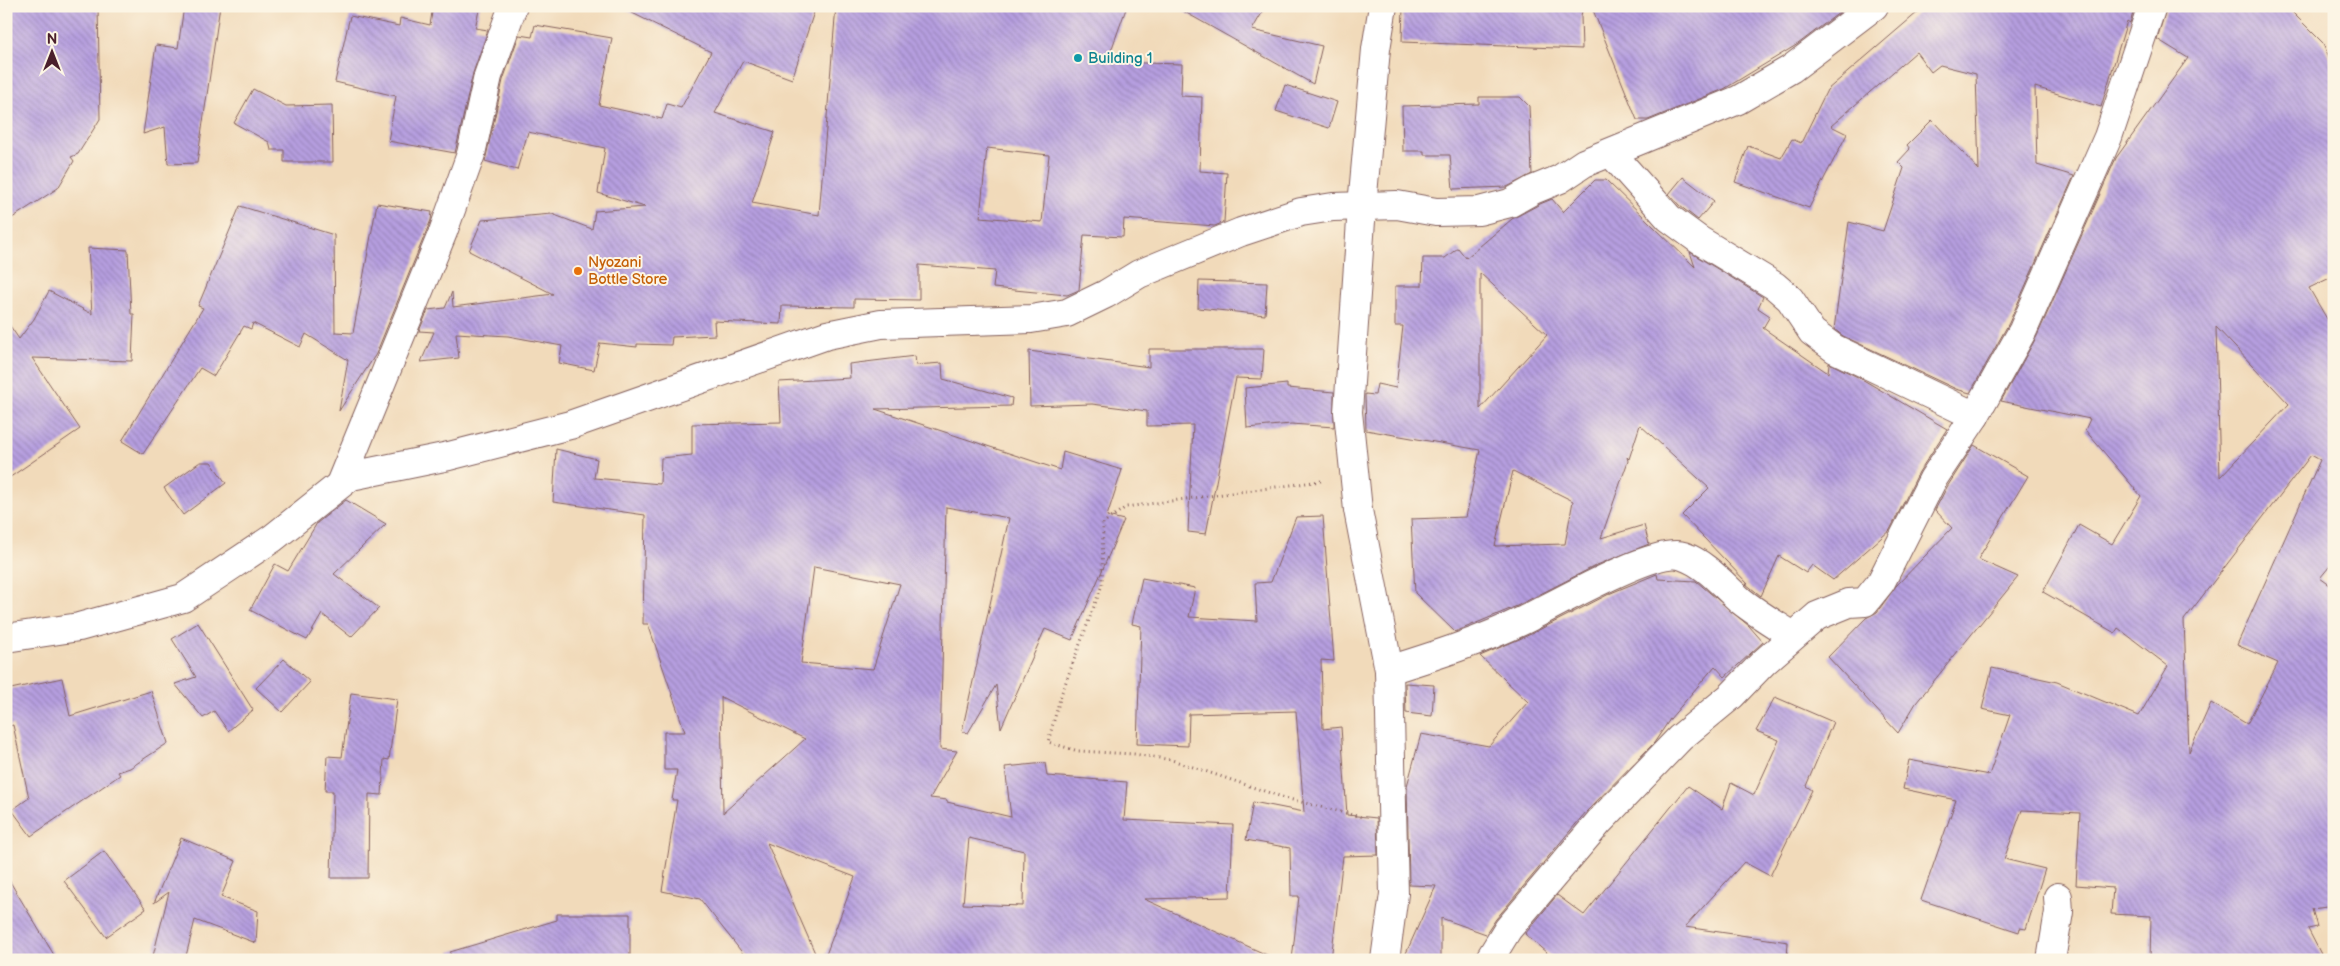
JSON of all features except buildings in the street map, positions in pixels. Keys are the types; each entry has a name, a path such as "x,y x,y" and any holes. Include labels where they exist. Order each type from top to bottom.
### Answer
{"street":[{"path":"340,484 446,223 471,154 488,76 513,6"},
{"path":"1383,6 1376,49 1362,206 1348,412 1358,510 1389,670 1394,894 1385,960"},
{"path":"6,638 78,626 184,598 273,538 351,476 449,456 570,425 827,335 881,324 1031,319 1067,314 1139,274 1241,232 1301,212 1333,207 1397,205 1436,212 1479,210 1510,203 1533,190 1560,179 1584,163 1738,100 1791,70 1874,6"},
{"path":"1489,960 1508,929 1599,822 1680,738 1731,696 1793,636 1817,616 1849,603 1865,602 1881,582 1933,479 1975,416 2023,330 2108,137 2152,6"},
{"path":"1611,153 1669,218 1698,240 1775,286 1790,299 1812,332 1835,349 1975,416"},
{"path":"1389,670 1431,657 1523,620 1594,584 1662,556 1682,555 1693,561 1709,571 1741,600 1793,636"},
{"path":"2051,960 2058,912 2058,897"}],"path":[{"path":"1354,473 1330,480 1276,489 1126,507 1103,523 1102,585 1061,695 1048,742 1078,751 1134,754 1172,760 1285,798 1362,817 1366,809"}],"place":[{"name":"Building 1","path":"1078,58"},
{"name":"Nyozani Bottle Store","path":"578,271"}]}
